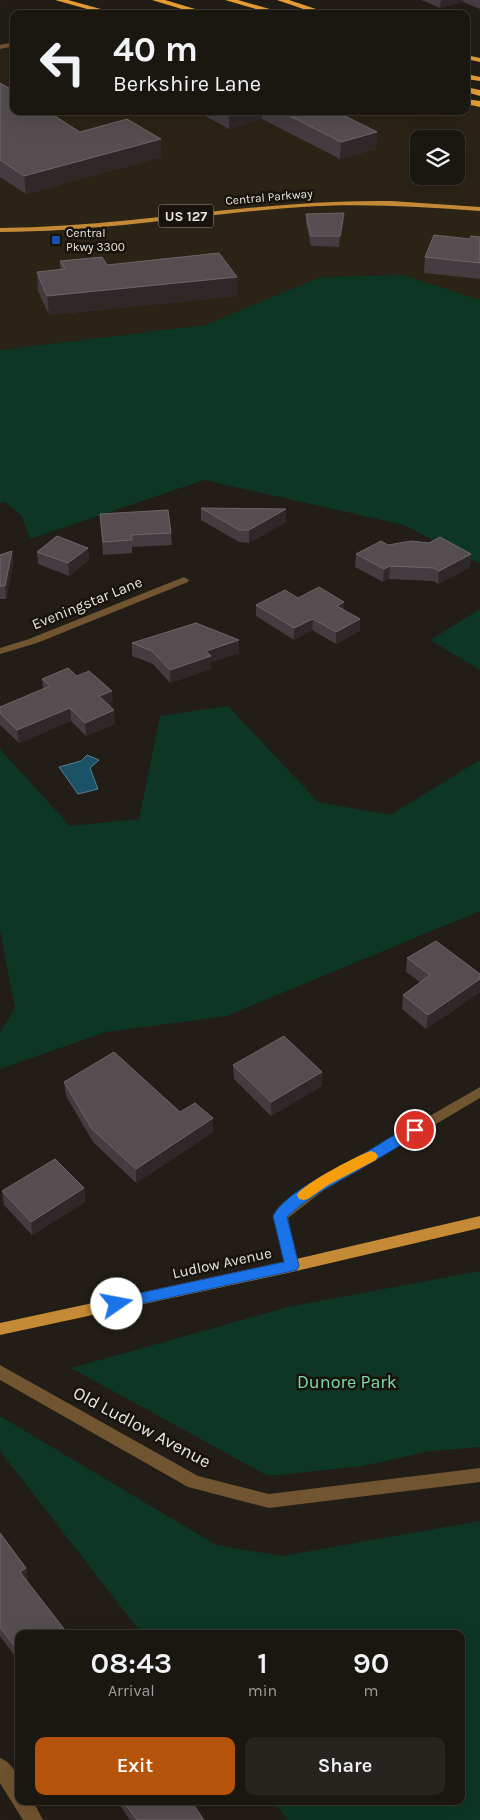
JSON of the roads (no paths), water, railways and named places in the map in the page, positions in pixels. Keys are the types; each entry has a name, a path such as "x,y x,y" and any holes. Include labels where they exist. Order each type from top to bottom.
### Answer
{"highway":[{"path":"59,0 99,10"},
{"path":"156,0 193,10"},
{"path":"229,0 268,10"},
{"path":"281,0 314,10"}],"main road":[{"name":"Central Parkway","path":"0,230 93,225 331,203 411,203 480,209"},
{"name":"Ludlow Avenue","path":"0,1329 292,1266 480,1222"}],"street":[{"name":"Eveningstar Lane","path":"0,651 33,641 184,580"},
{"path":"292,1266 280,1216 295,1201 324,1182 480,1092"},
{"name":"Old Ludlow Avenue","path":"0,1372 194,1482 269,1501 480,1475"},
{"path":"0,1768 15,1790"},
{"path":"25,1805 34,1820"}],"water":[{"path":"87,755 99,760 90,768 98,789 78,794 59,767 81,761"}],"place":[{"name":"Central Pkwy 3300","path":"56,240"}],"park label":[{"name":"Dunore Park","path":"347,1382"}]}
